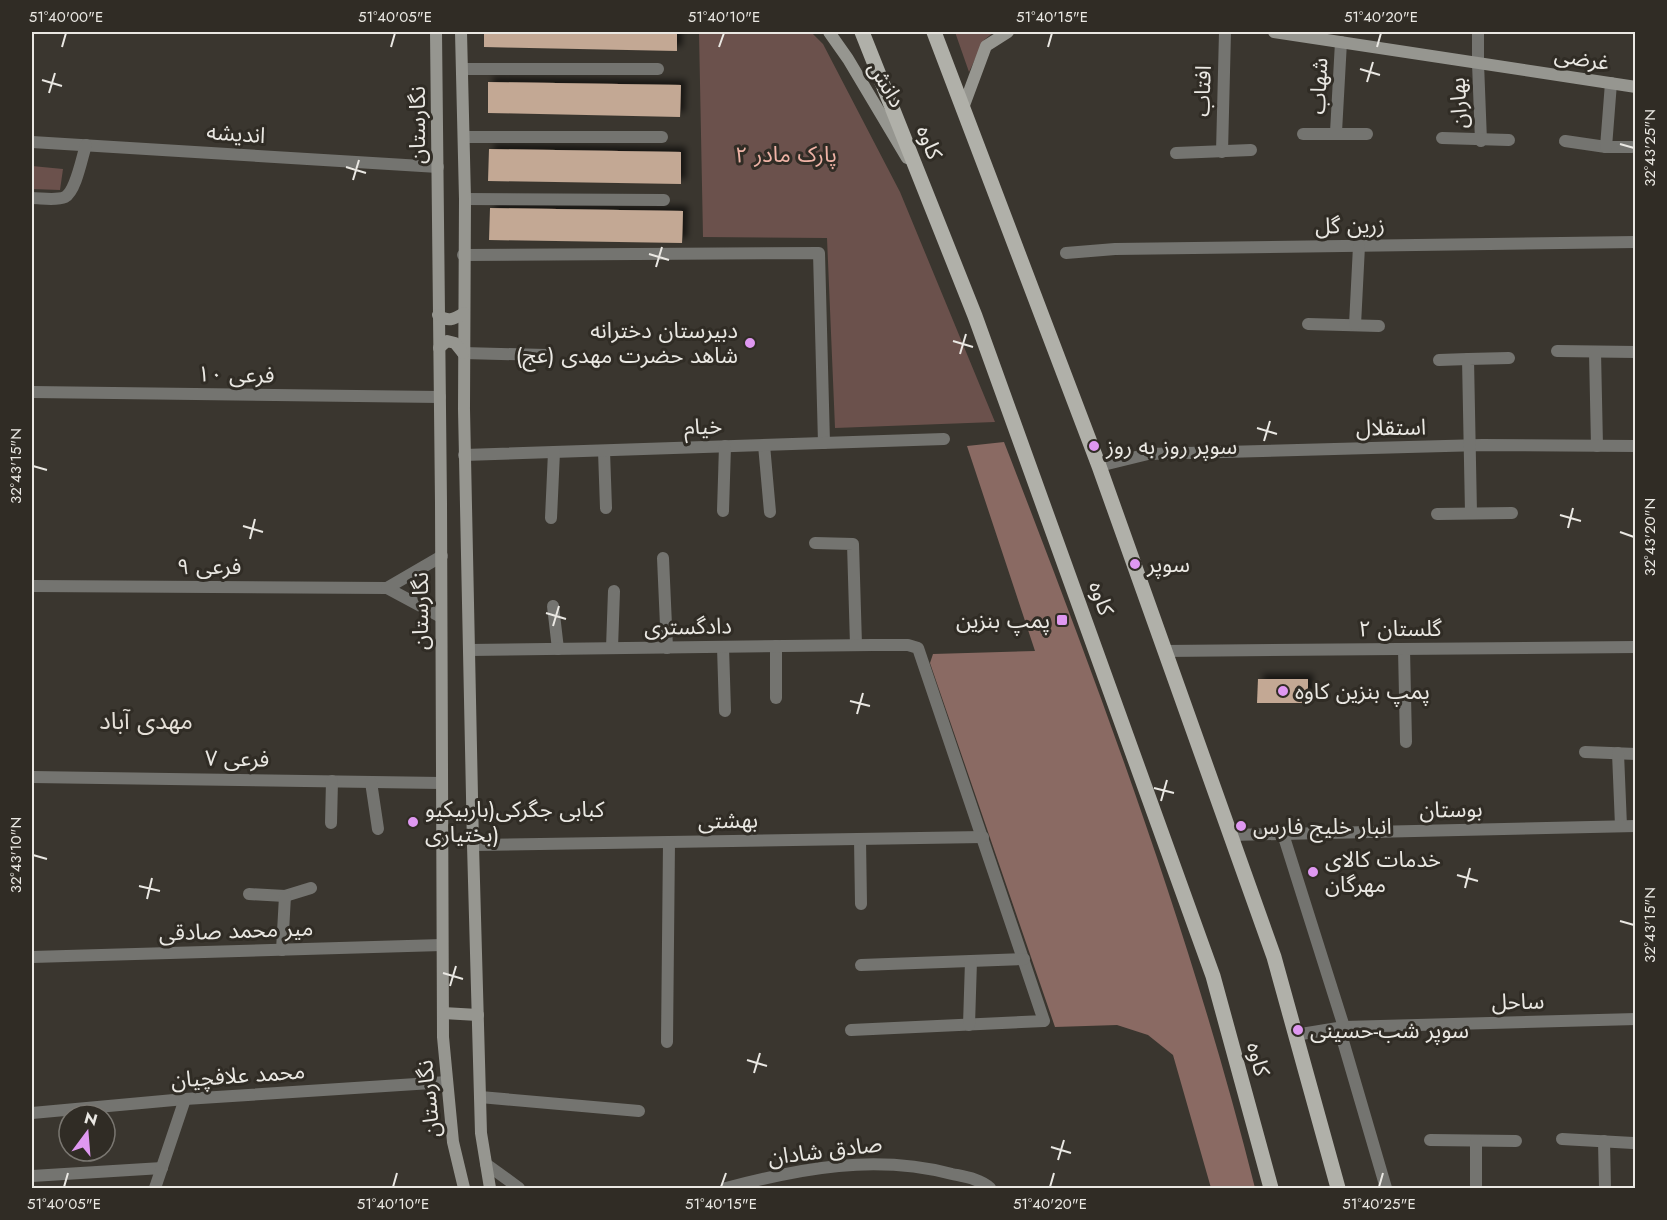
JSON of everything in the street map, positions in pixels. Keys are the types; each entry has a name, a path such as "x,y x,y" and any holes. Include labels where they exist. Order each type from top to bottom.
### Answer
{"main road":[{"name":"نگارستان","path":"436,32 442,556 443,1013 453,1142 464,1188"},
{"name":"نگارستان","path":"461,32 465,199 465,455 473,845 481,1133 490,1188"},
{"name":"دانش","path":"829,32 848,59 925,189"},
{"name":"کاوه","path":"862,32 988,350 1213,976 1271,1188"},
{"name":"کاوه","path":"934,32 1099,466 1274,957 1338,1188"},
{"path":"963,108 986,46 1008,32"},
{"name":"غرضی","path":"1274,32 1297,33 1341,42 1635,87"},
{"path":"438,315 445,320 454,319 464,313"},
{"path":"439,348 447,341 455,343 464,353"},
{"path":"443,1013 478,1015"}],"street":[{"name":"افتاب","path":"1222,152 1225,32"},
{"name":"بهاران","path":"1478,32 1481,141"},
{"name":"شهاب","path":"1336,132 1341,42"},
{"path":"462,69 658,69"},
{"path":"1606,147 1611,83"},
{"path":"1303,134 1336,132 1367,134"},
{"path":"464,137 662,137"},
{"path":"1442,138 1481,141 1509,140"},
{"path":"1566,141 1606,147 1632,147"},
{"name":"اندیشه","path":"32,142 438,166"},
{"path":"32,198 59,199 67,196 73,188 86,145"},
{"path":"1176,153 1251,150"},
{"path":"465,199 664,200"},
{"name":"زرین گل","path":"1066,253 1115,249 1635,242"},
{"path":"1355,325 1359,246"},
{"path":"464,255 819,253 824,443"},
{"path":"1308,324 1379,326"},
{"path":"1557,351 1635,352"},
{"path":"1595,352 1597,446"},
{"path":"464,353 546,355"},
{"path":"1439,360 1509,358"},
{"path":"1468,359 1471,513"},
{"name":"فرعی ۱۰","path":"32,392 440,397"},
{"name":"خیام","path":"465,455 944,439"},
{"path":"764,445 770,512"},
{"path":"723,511 725,446"},
{"name":"استقلال","path":"1099,466 1148,454 1469,446 1635,446"},
{"path":"604,450 606,508"},
{"path":"551,518 554,452"},
{"path":"1437,514 1512,513"},
{"path":"815,543 854,544 856,645"},
{"path":"387,588 442,556"},
{"path":"663,558 667,648"},
{"name":"فرعی ۹","path":"32,586 387,588"},
{"path":"387,588 441,617"},
{"path":"612,648 614,591"},
{"path":"553,606 558,649"},
{"name":"دادگستری","path":"469,650 856,645 908,645 918,648 983,837"},
{"path":"776,646 776,698"},
{"path":"723,647 725,711"},
{"name":"گلستان ۲","path":"1164,651 1635,647"},
{"path":"1404,649 1406,742"},
{"path":"1585,752 1635,754"},
{"path":"1618,753 1621,826"},
{"name":"فرعی ۷","path":"32,777 441,783"},
{"path":"331,824 332,781"},
{"path":"371,782 378,829"},
{"name":"بوستان","path":"1231,835 1635,826"},
{"path":"1283,834 1344,1027 1343,1041 1386,1188"},
{"path":"851,1030 1044,1021 983,837"},
{"name":"بهشتی","path":"473,845 983,837"},
{"path":"860,839 861,904"},
{"path":"667,1042 669,842"},
{"path":"249,894 285,897 311,888"},
{"path":"282,950 285,897"},
{"name":"میر محمد صادقی","path":"32,957 442,945"},
{"path":"861,965 1024,959"},
{"path":"969,1025 971,961"},
{"name":"ساحل","path":"1295,1035 1344,1027 1635,1019"},
{"name":"محمد علافچیان","path":"32,1113 185,1099 447,1082"},
{"path":"480,1097 639,1111"},
{"path":"155,1188 185,1099"},
{"path":"1562,1139 1634,1143"},
{"path":"1430,1140 1516,1141"},
{"path":"1476,1140 1476,1188"},
{"path":"1604,1141 1605,1188"},
{"name":"صادق شادان","path":"731,1188 805,1170 863,1163 897,1163 933,1169 977,1180 990,1188"},
{"path":"486,1164 519,1188"},
{"path":"32,1176 162,1168"}],"green space":[{"name":"پارک مادر ۲","path":"699,32 811,32 823,44 900,192 995,422 835,428 827,238 703,237"},
{"path":"955,32 994,32 984,40 969,72"},
{"path":"32,166 63,169 60,190 32,189"}],"shaded area":[{"path":"1004,442 1108,718 1173,904 1230,1093 1255,1188 1211,1188 1173,1055 1148,1035 1117,1025 1055,1027 930,663 933,654 1035,651 967,446"}],"building":[{"path":"484,32 677,32 677,51 484,47"},
{"path":"488,82 681,85 680,117 488,113"},
{"path":"489,149 681,152 681,184 488,181"},
{"path":"490,208 683,211 682,243 489,240"},
{"name":"پمپ بنزین کاوه","path":"1258,679 1308,679 1308,703 1257,703"}],"place":[{"name":"دبیرستان دخترانه شاهد حضرت مهدی (عج)","path":"750,343"},
{"name":"سوپر روز به روز","path":"1094,446"},
{"name":"سوپر","path":"1135,564"},
{"name":"پمپ بنزین","path":"1062,620"},
{"name":"پمپ بنزین کاوه","path":"1283,691"},
{"name":"کبابی جگرکی(باربیکیو بختیاری)","path":"413,822"},
{"name":"انبار خلیج فارس","path":"1241,826"},
{"name":"خدمات کالای مهرگان","path":"1313,872"},
{"name":"سوپر شب-حسینی","path":"1298,1030"}],"district":[{"name":"مهدی آباد","path":"146,721"}]}
